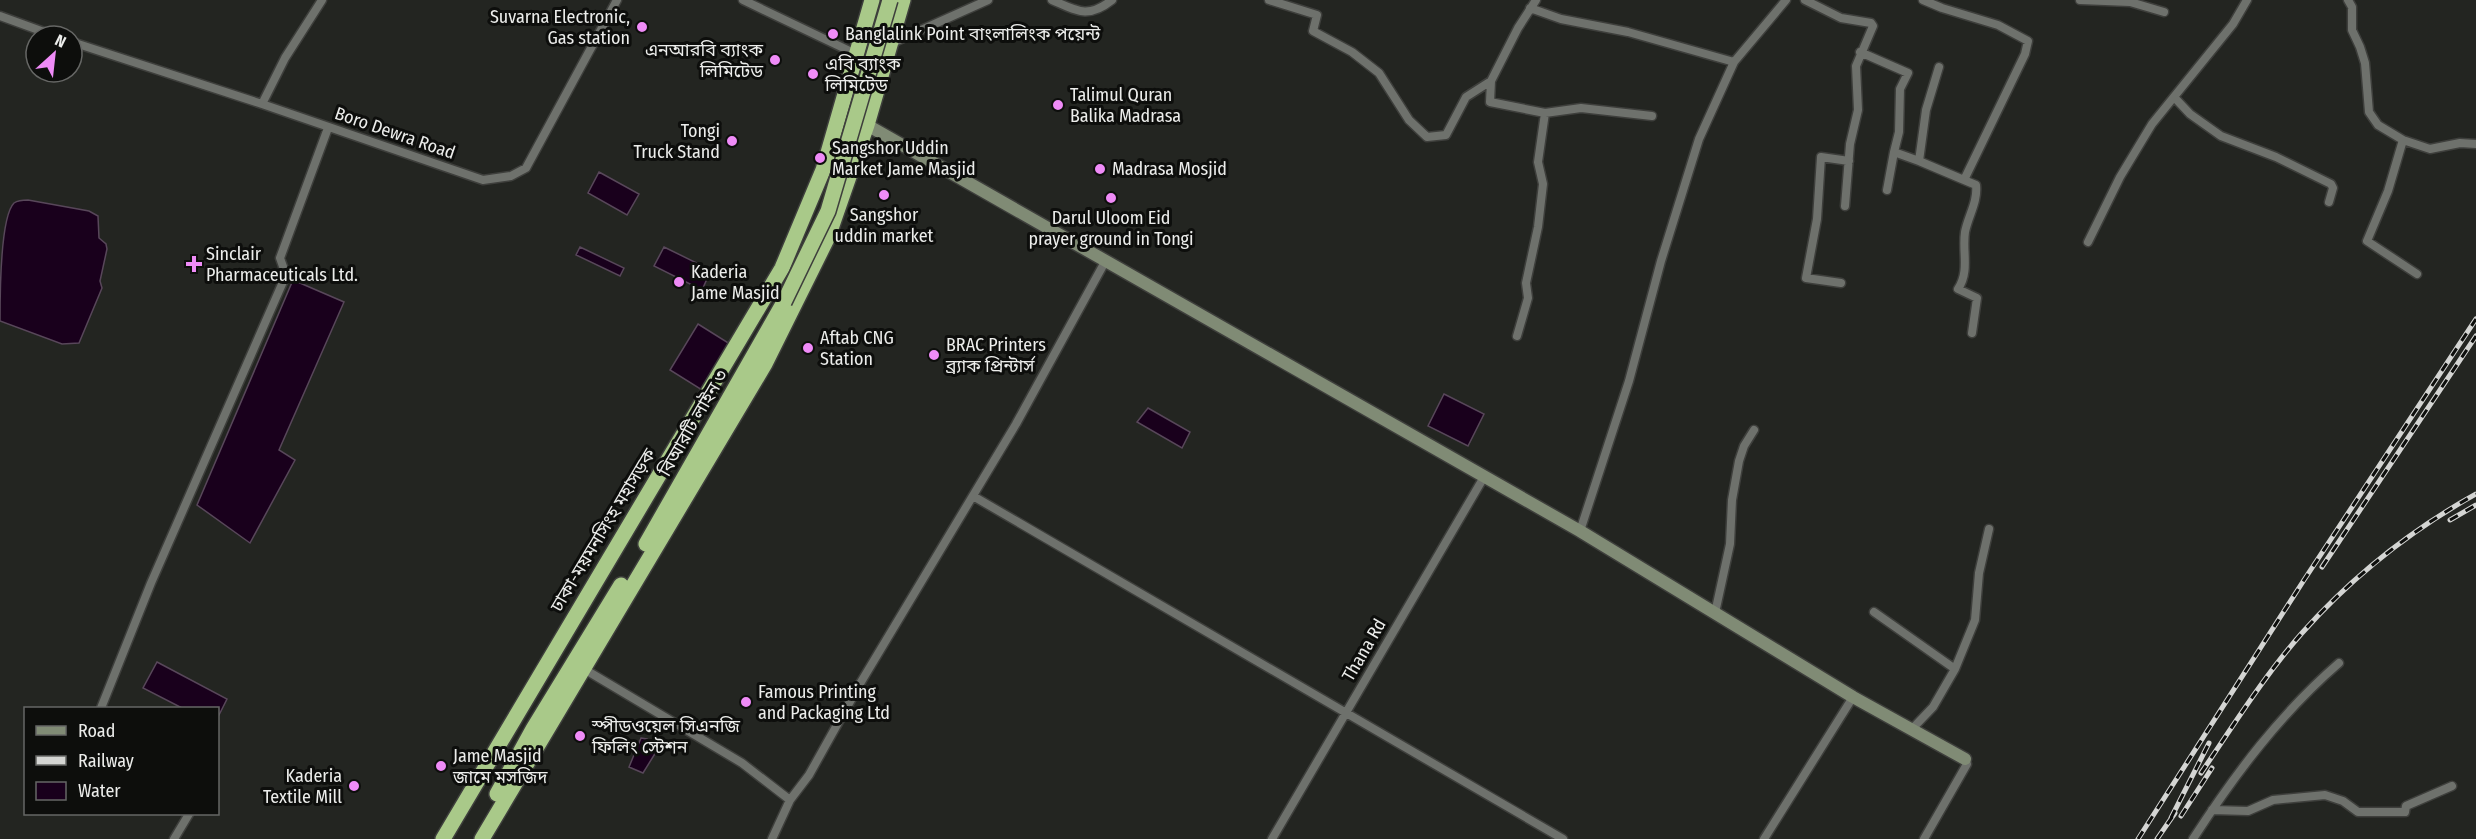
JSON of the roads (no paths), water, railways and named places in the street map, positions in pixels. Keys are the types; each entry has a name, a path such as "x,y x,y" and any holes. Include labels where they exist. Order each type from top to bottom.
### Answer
{"highway":[{"name":"ঢাকা-ময়মনসিংহ মহাসড়ক","path":"443,839 782,268 823,170 872,0"},
{"name":"বিআরটি লাইন ৩","path":"472,839 533,729 636,561 806,260 828,211 890,0"},
{"path":"482,839 765,364 828,237 867,125 903,0"}],"street":[{"path":"262,104 285,58 322,0"},
{"name":"Boro Dewra Road","path":"84,46 483,180 512,176 526,168 617,0"},
{"path":"743,0 856,54"},
{"path":"890,44 988,0"},
{"path":"1052,0 1069,8 1089,13 1103,8 1112,0"},
{"path":"1269,0 1317,15 1312,31 1352,52 1379,73 1409,120 1427,137 1446,135 1466,97 1491,81"},
{"path":"1536,0 1491,81 1490,102 1545,113 1581,108 1652,116"},
{"path":"1580,531 1629,381 1661,261 1699,139 1734,62 1786,0"},
{"path":"1805,0 1841,18 1873,24 1860,52 1855,74 1858,110 1849,161 1845,206"},
{"path":"1923,0 1998,25 2028,40 2025,54 1964,180"},
{"path":"2080,0 2130,2 2164,12"},
{"path":"2088,242 2139,144 2152,124 2233,24 2247,0"},
{"path":"2348,0 2352,7 2352,30 2365,63 2369,112 2378,125 2403,140 2430,149 2460,142 2476,144"},
{"path":"1530,8 1561,19 1629,32 1734,62"},
{"path":"0,16 24,25"},
{"path":"1860,52 1908,73 1900,89 1899,132 1887,190"},
{"path":"1919,161 1926,110 1939,67"},
{"path":"2174,97 2190,114 2221,136 2276,157 2331,184 2329,202"},
{"path":"1517,336 1528,298 1526,283 1538,226 1542,184 1538,162 1545,113"},
{"path":"867,125 1580,531 1853,697 1965,759 1967,764 1924,839"},
{"path":"101,707 151,583 286,275 280,258 328,128"},
{"path":"2403,140 2388,191 2367,241 2417,274"},
{"path":"1894,152 1976,185 1977,195 1965,233 1963,280 1958,289 1977,298 1972,333"},
{"path":"1841,283 1806,278 1817,219 1821,158 1849,161"},
{"path":"772,839 790,800 809,775 861,682 1016,424 1106,261"},
{"path":"1715,613 1730,544 1732,500 1738,461 1754,430"},
{"name":"Thana Rd","path":"1272,839 1484,477"},
{"path":"973,496 1563,839"},
{"path":"1912,729 1933,707 1955,669 1975,620 1979,573 1989,529"},
{"path":"1874,612 1955,669"},
{"path":"2193,839 2235,776 2261,743 2306,694 2339,663"},
{"path":"584,669 742,763 790,800"},
{"path":"1764,839 1853,697"},
{"path":"2212,810 2248,811 2273,800 2325,795 2343,801 2358,812 2405,812 2406,806 2452,786"},
{"path":"174,839 188,815"}],"water":[{"path":"599,172 639,194 627,215 588,193"},
{"path":"28,200 89,211 98,216 99,238 106,244 107,249 100,281 102,288 79,343 62,344 0,321 3,240 9,211 14,203"},
{"path":"580,247 624,268 620,276 576,255"},
{"path":"664,247 711,270 702,290 654,266"},
{"path":"293,280 344,302 279,450 295,460 250,543 197,505"},
{"path":"698,324 730,344 702,390 670,370"},
{"path":"1444,394 1484,414 1468,446 1428,426"},
{"path":"1148,408 1190,432 1182,448 1137,422"},
{"path":"157,662 227,699 219,715 219,707 180,707 143,688"},
{"path":"641,738 657,746 656,752 643,773 629,767"}],"railway":[{"path":"2138,839 2304,580 2476,319"},
{"path":"2322,567 2476,336"},
{"path":"2201,773 2275,666 2321,613 2361,574 2405,539 2476,494"},
{"path":"2450,520 2476,505"},
{"path":"2171,818 2209,743"},
{"path":"2181,816 2212,768"},
{"path":"2157,839 2175,813"}],"place":[{"name":"Suvarna Electronic, Gas station","path":"642,27"},
{"name":"Banglalink Point বাংলালিংক পয়েন্ট","path":"833,34"},
{"name":"এনআরবি ব্যাংক লিমিটেড","path":"775,60"},
{"name":"এবি ব্যাংক লিমিটেড","path":"813,74"},
{"name":"Talimul Quran Balika Madrasa","path":"1058,105"},
{"name":"Tongi Truck Stand","path":"732,141"},
{"name":"Sangshor Uddin Market Jame Masjid","path":"820,158"},
{"name":"Madrasa Mosjid","path":"1100,169"},
{"name":"Sangshor uddin market","path":"884,195"},
{"name":"Darul Uloom Eid prayer ground in Tongi","path":"1111,198"},
{"name":"Sinclair Pharmaceuticals Ltd.","path":"194,264"},
{"name":"Kaderia Jame Masjid","path":"679,282"},
{"name":"Aftab CNG Station","path":"808,348"},
{"name":"BRAC Printers ব্র্যাক প্রিন্টার্স","path":"934,355"},
{"name":"Famous Printing and Packaging Ltd","path":"746,702"},
{"name":"স্পীডওয়েল সিএনজি ফিলিং স্টেশন","path":"580,736"},
{"name":"Jame Masjid জামে মসজিদ","path":"441,766"},
{"name":"Kaderia Textile Mill","path":"354,786"}]}
